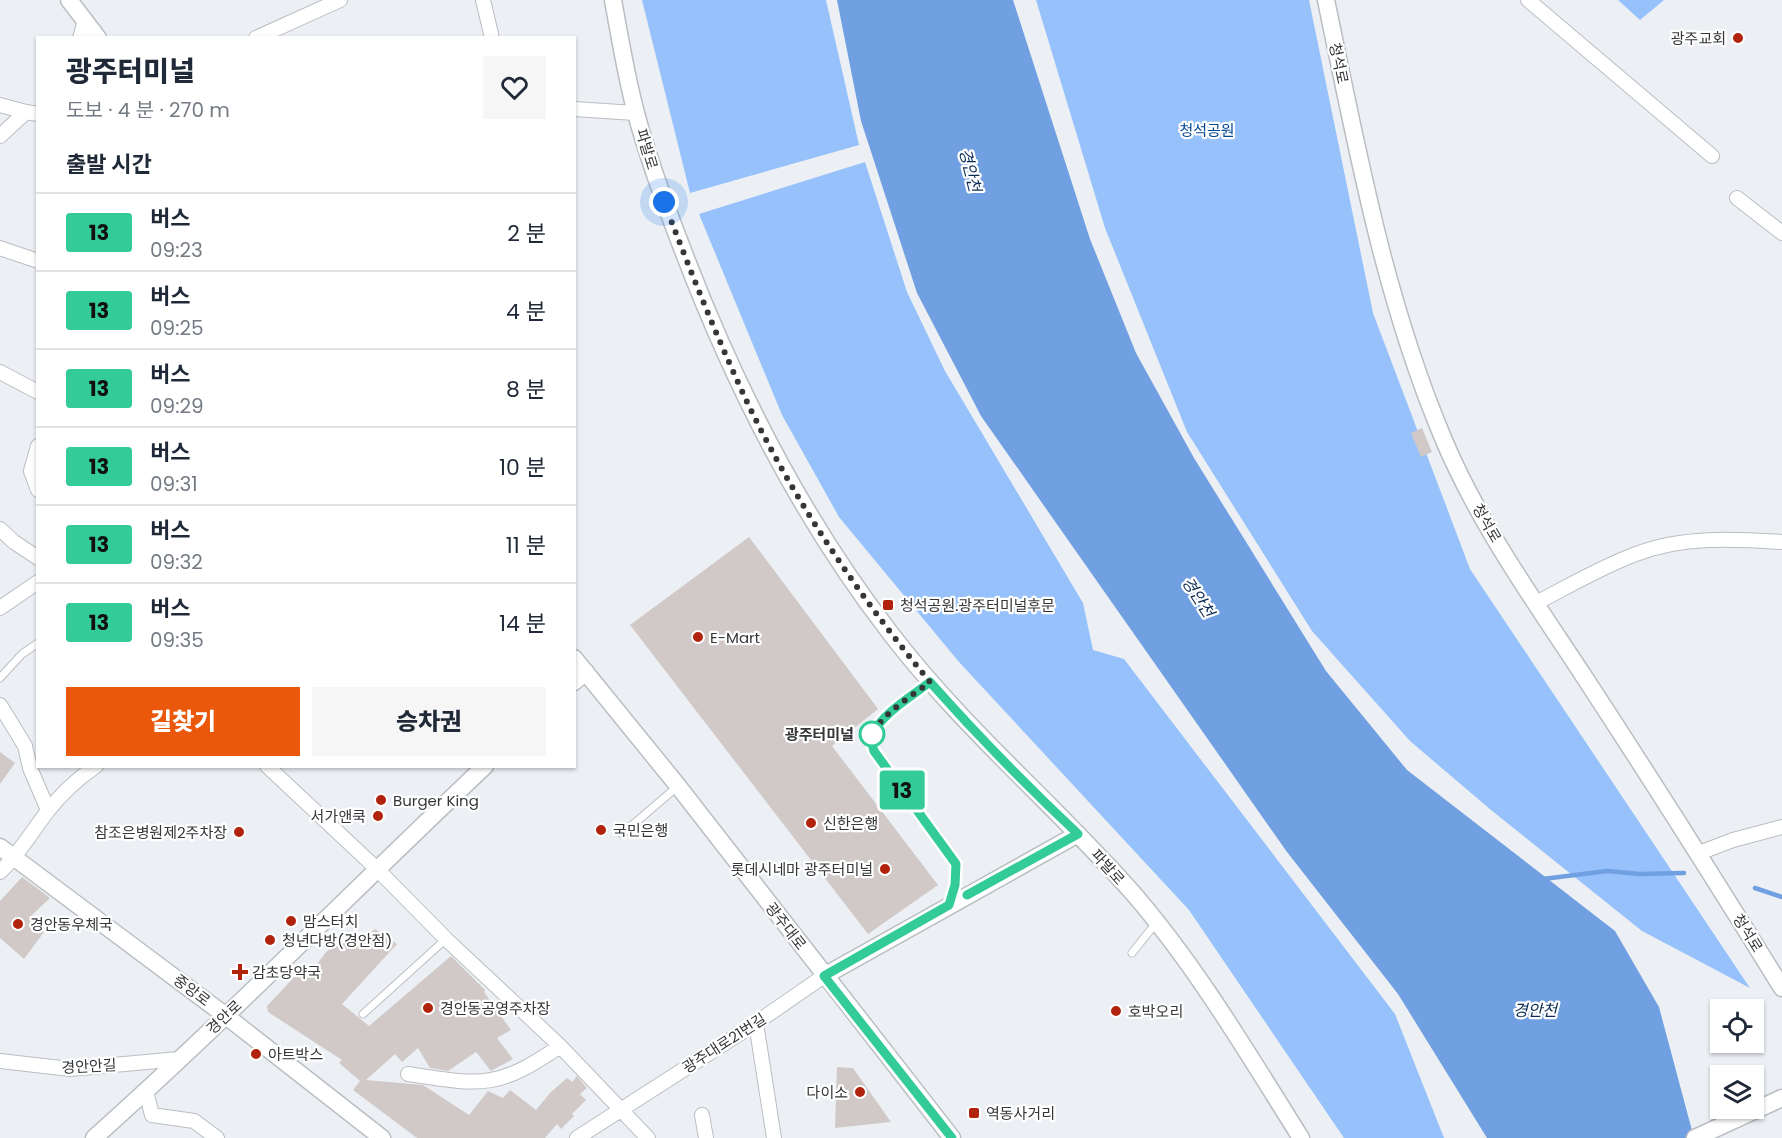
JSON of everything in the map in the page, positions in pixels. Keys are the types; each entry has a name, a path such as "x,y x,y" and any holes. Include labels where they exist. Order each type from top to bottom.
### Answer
{"street":[{"path":"69,0 97,36"},
{"path":"260,36 340,0"},
{"path":"483,0 492,36"},
{"name":"파발로","path":"613,0 636,112 659,186 695,282 749,406 807,509 864,598 930,682 959,715 1078,834 1135,896 1206,989 1301,1138"},
{"name":"청석로","path":"1326,0 1385,267 1412,358 1455,465 1488,526 1536,603 1699,853 1782,988"},
{"path":"1528,0 1712,156"},
{"path":"81,36 85,20"},
{"path":"0,105 32,113"},
{"path":"576,109 636,112"},
{"path":"0,136 32,113"},
{"path":"1737,198 1782,233"},
{"path":"0,248 36,260"},
{"path":"0,372 36,391"},
{"path":"36,453 31,471 36,485"},
{"path":"0,529 36,557"},
{"path":"1536,603 1637,553 1661,547 1691,541 1782,542"},
{"path":"0,608 36,583"},
{"name":"광주대로","path":"580,677 678,786 952,1138"},
{"path":"0,705 25,746 30,768 48,810"},
{"path":"0,872 15,858 48,810 76,780 93,768"},
{"path":"269,768 377,868 446,939 560,1046 648,1138"},
{"name":"경안로","path":"94,1138 226,1016 483,768"},
{"path":"1699,853 1733,840 1782,826"},
{"path":"824,976 1078,834"},
{"name":"중앙로","path":"0,847 226,1016 382,1138"},
{"name":"광주대로21번길","path":"577,1138 756,1023 824,976"},
{"path":"756,1023 774,1138"},
{"path":"408,1074 481,1083 518,1073 560,1046"},
{"name":"경안안길","path":"0,1061 70,1069 179,1059"},
{"path":"146,1091 152,1115 194,1121 217,1138"},
{"path":"1695,1138 1751,1111 1782,1092"},
{"path":"702,1115 706,1138"}],"lane":[{"path":"0,678 22,654 36,644"},
{"path":"930,682 885,716 870,737 874,751 956,864 955,885 949,905"},
{"path":"622,834 678,786"},
{"path":"1132,953 1156,923"},
{"path":"363,1014 446,939"}],"green space":[{"path":"642,0 826,0 859,145 690,193"},
{"name":"청석공원","path":"1036,0 1309,0 1373,313 1470,569 1750,988 1642,931 1491,810 1410,741 1312,631 1187,432 1105,228"},
{"path":"1618,0 1664,0 1640,20"},
{"path":"865,162 907,292 945,371 1083,603 1093,650 1124,659 1395,1014 1444,1138 1344,1138 1189,910 959,662 839,517 782,415 699,214"}],"water":[{"name":"경안천","path":"837,0 1013,0 1090,239 1136,353 1194,458 1326,671 1407,770 1615,931 1659,1007 1694,1138 1487,1138 1398,994 1287,852 981,416 917,293 861,121"}],"building":[{"path":"1422,428 1432,452 1421,457 1411,433"},
{"path":"749,537 878,709 832,746 938,885 868,934 630,625"},
{"path":"0,752 15,763 0,784"},
{"name":"경안동우체국","path":"22,877 50,898 30,917 44,932 24,959 0,938 0,901"},
{"path":"375,929 397,944 342,1004 369,1026 451,956 485,990 484,992 511,1030 497,1038 513,1059 491,1071 476,1052 448,1071 430,1068 418,1048 402,1062 395,1054 366,1080 423,1085 469,1115 488,1091 503,1098 510,1090 536,1110 567,1078 572,1082 577,1076 587,1088 580,1094 586,1100 561,1129 557,1124 545,1138 417,1138 353,1090 360,1081 339,1063 342,1060 268,1012 267,1006 300,971 307,977 327,951 357,937 362,940"},
{"path":"837,1067 853,1068 891,1122 835,1128"}],"waterway":[{"path":"1543,879 1607,871 1640,874 1684,873"},
{"path":"1755,888 1782,897"}],"bus line":[{"name":"13","path":"952,1138 824,976 949,905 955,885 956,864 874,751 870,737 885,716 930,682 959,715 1078,834 967,895"}],"place":[{"name":"광주교회","path":"1738,38"},
{"name":"청석공원.광주터미널후문","path":"888,605"},
{"name":"E-Mart","path":"698,637"},
{"name":"광주터미널","path":"872,734"},
{"name":"Burger King","path":"381,800"},
{"name":"서가앤쿡","path":"378,816"},
{"name":"신한은행","path":"811,823"},
{"name":"국민은행","path":"601,830"},
{"name":"참조은병원제2주차장","path":"239,832"},
{"name":"롯데시네마 광주터미널","path":"885,869"},
{"name":"맘스터치","path":"291,921"},
{"name":"경안동우체국","path":"18,924"},
{"name":"청년다방(경안점)","path":"270,940"},
{"name":"감초당약국","path":"240,972"},
{"name":"경안동공영주차장","path":"428,1008"},
{"name":"호박오리","path":"1116,1011"},
{"name":"아트박스","path":"256,1054"},
{"name":"다이소","path":"860,1092"},
{"name":"역동사거리","path":"974,1113"}],"route":[{"path":"664,202 726,355 749,406 778,460 864,598 930,682 885,716 870,737 872,734"}]}
